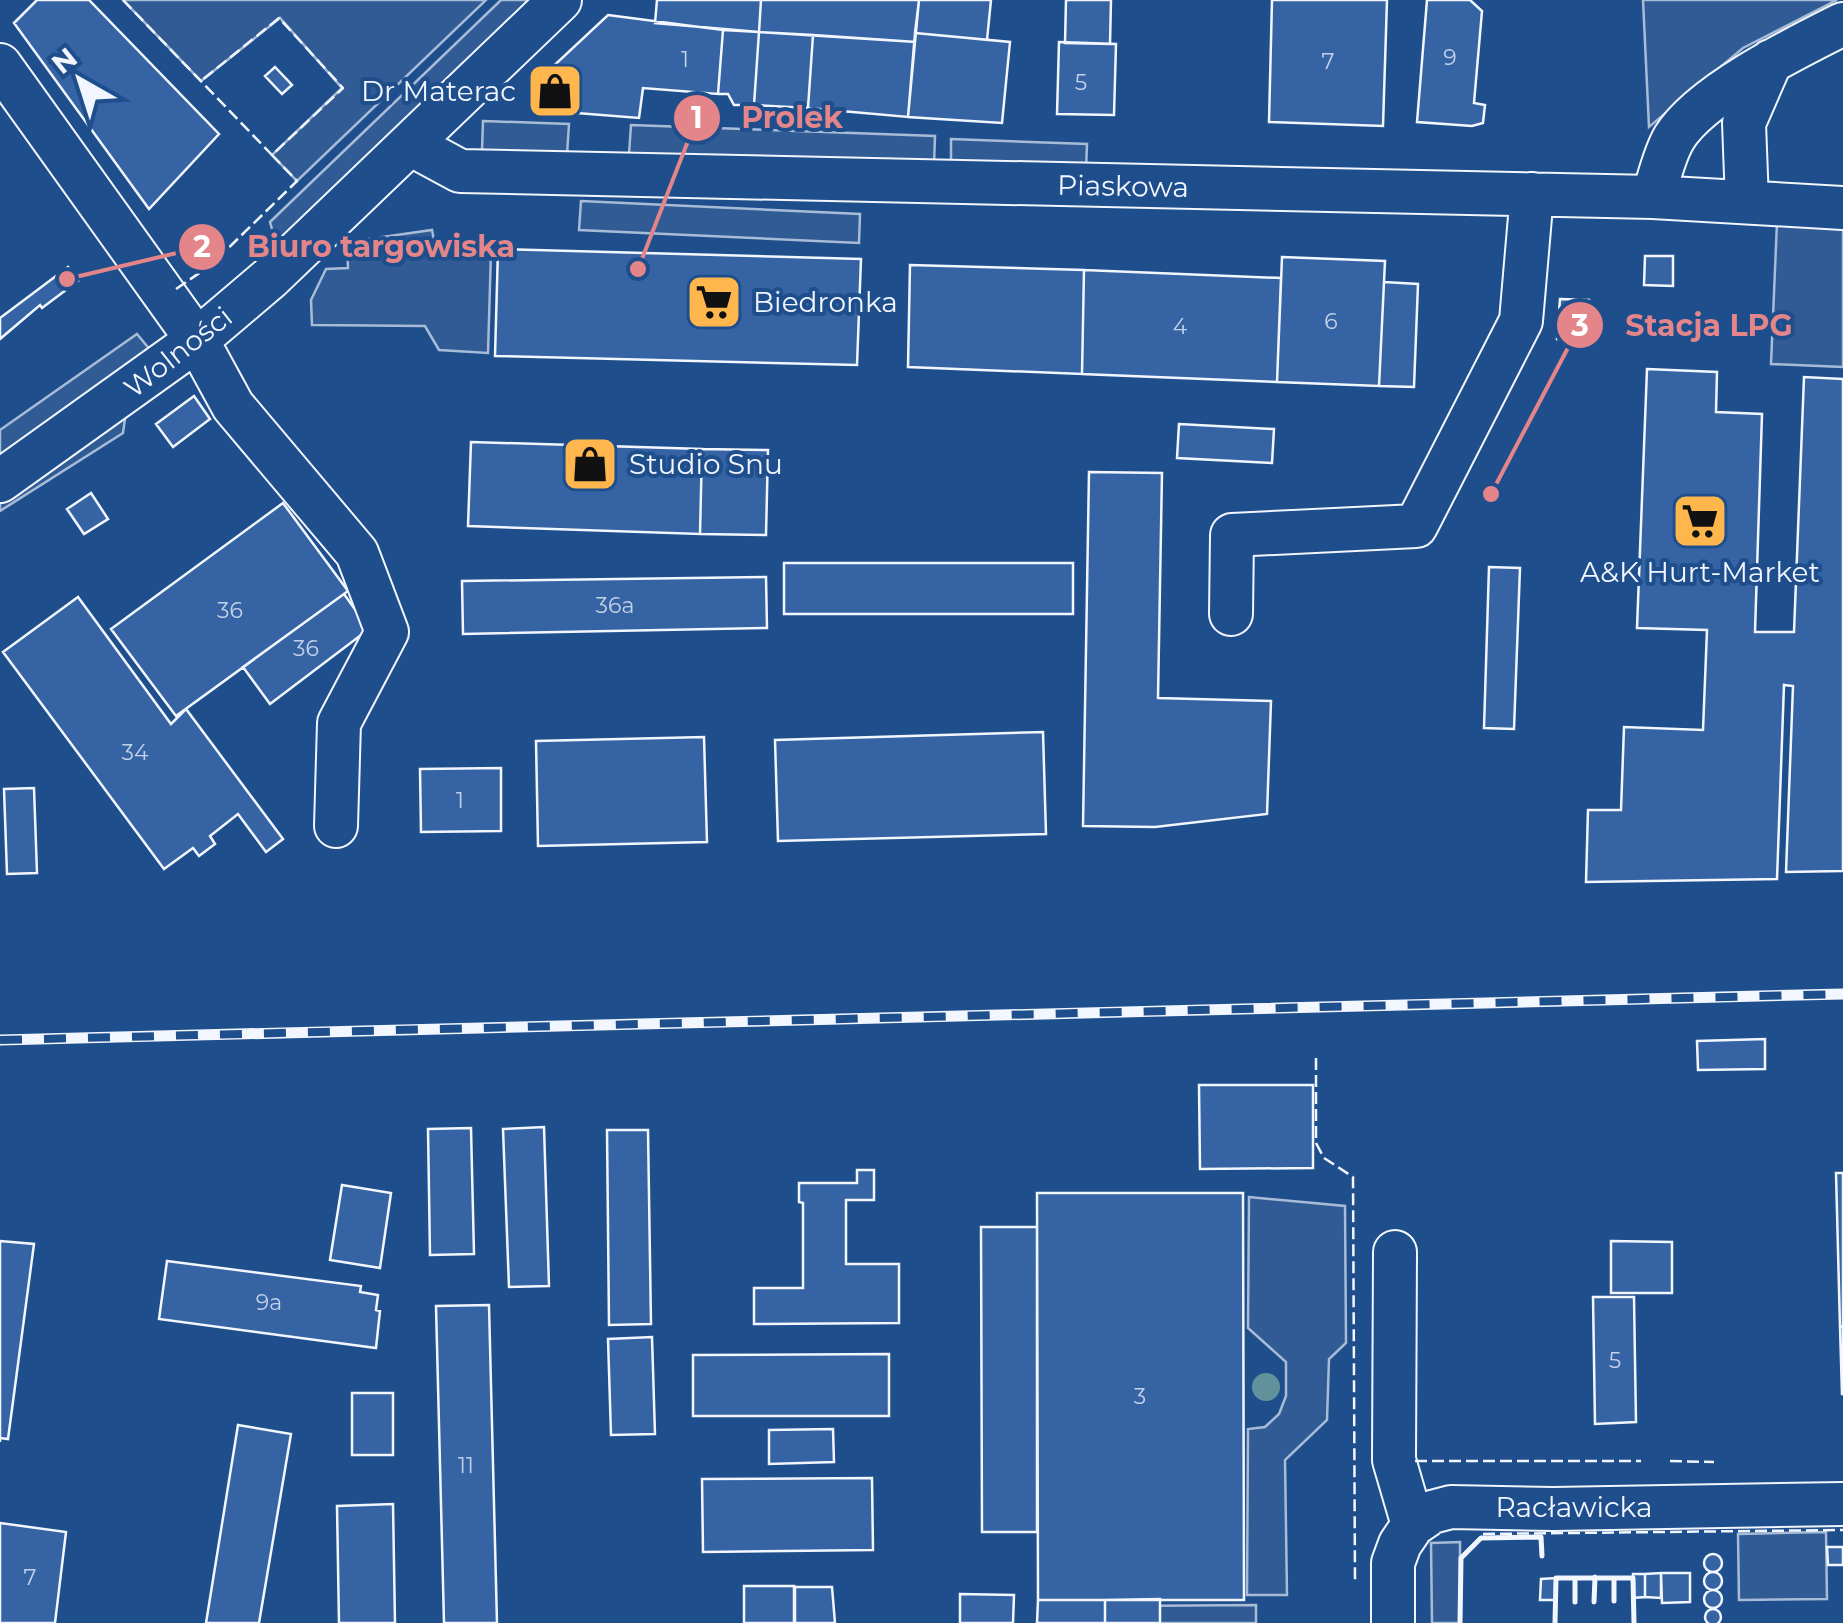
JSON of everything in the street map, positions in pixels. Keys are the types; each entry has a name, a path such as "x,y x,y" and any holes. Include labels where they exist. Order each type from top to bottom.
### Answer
{"street":[{"name":"Wolności","path":"0,482 197,340 270,278 560,0"},
{"path":"1653,197 1674,138 1698,112 1771,61 1843,24"},
{"path":"1747,202 1744,123 1771,61"},
{"path":"0,65 197,340 233,406 357,553 386,632 340,722 336,826"},
{"name":"Piaskowa","path":"410,144 460,172 1653,197 1843,208"},
{"path":"1231,614 1232,535 1416,526 1521,320 1532,194"},
{"path":"1393,1623 1394,1563 1400,1544 1413,1525 1394,1460 1394,1252"},
{"name":"Racławicka","path":"1413,1525 1432,1512 1451,1507 1843,1504"}],"shaded area":[{"path":"123,0 486,0 297,181 272,155 342,88 280,18 201,81"},
{"path":"501,0 544,0 279,254 270,222"},
{"path":"1643,0 1837,0 1743,48 1649,127"},
{"path":"483,121 569,124 567,155 482,151"},
{"path":"631,125 935,136 934,165 629,154"},
{"path":"951,139 1087,144 1086,170 951,165"},
{"path":"581,201 860,214 859,243 579,230"},
{"path":"1777,222 1843,224 1843,367 1771,364"},
{"path":"432,230 437,255 491,252 488,353 439,350 425,326 312,325 311,300 326,269 348,268 347,242"},
{"path":"137,334 156,357 0,466 0,430"},
{"path":"126,412 123,433 0,511 0,498"},
{"path":"1249,1197 1345,1206 1346,1343 1329,1359 1327,1420 1285,1460 1287,1595 1247,1595 1248,1429 1265,1427 1279,1414 1286,1396 1286,1362 1248,1328"},
{"path":"1826,1532 1827,1599 1739,1600 1738,1534"},
{"path":"1460,1542 1460,1623 1432,1623 1431,1543"},
{"path":"1256,1605 1256,1623 1126,1623 1125,1606"}],"building":[{"path":"37,0 89,0 219,134 149,209 14,23"},
{"path":"657,0 761,0 759,32 655,23"},
{"path":"761,0 919,0 915,42 759,32"},
{"path":"919,0 991,0 987,40 915,33"},
{"path":"1066,0 1111,0 1110,44 1065,43"},
{"path":"1272,0 1387,0 1383,126 1269,122"},
{"path":"1427,0 1470,0 1482,11 1474,103 1485,105 1483,123 1472,126 1417,122"},
{"path":"608,15 723,30 718,94 643,88 639,118 539,110 531,87"},
{"path":"723,30 759,32 754,105 734,105 728,94 718,94"},
{"path":"759,32 813,35 808,108 754,105"},
{"path":"915,33 1010,42 1002,123 908,117"},
{"path":"813,35 915,42 908,117 808,108"},
{"path":"1059,42 1116,44 1114,115 1057,114"},
{"path":"275,67 292,85 282,94 265,76"},
{"path":"498,249 861,259 857,365 495,356"},
{"path":"1645,256 1673,256 1673,286 1644,285"},
{"path":"1282,257 1385,261 1379,386 1277,382"},
{"path":"910,265 1084,270 1082,374 908,367"},
{"path":"68,267 78,281 42,308 40,305 0,339 0,318"},
{"path":"1084,270 1281,278 1277,382 1082,374"},
{"path":"1384,282 1418,284 1414,387 1379,386"},
{"path":"1560,299 1589,300 1587,340 1557,339"},
{"name":"A&K Hurt-Market","path":"1647,369 1717,372 1716,412 1762,414 1755,632 1794,632 1804,377 1843,379 1843,871 1786,872 1793,686 1784,685 1777,879 1586,882 1588,810 1621,810 1624,727 1703,730 1707,630 1637,628"},
{"path":"194,396 210,419 173,447 156,424"},
{"path":"1179,424 1274,429 1272,463 1177,458"},
{"path":"471,442 702,449 700,534 468,526"},
{"path":"702,449 768,450 766,535 700,534"},
{"path":"1089,472 1162,473 1158,698 1271,701 1267,814 1155,827 1083,826"},
{"path":"91,493 108,519 84,534 67,509"},
{"path":"283,503 348,591 176,716 111,629"},
{"path":"784,563 1073,563 1073,614 784,614"},
{"path":"1489,567 1520,568 1514,729 1484,728"},
{"path":"766,577 767,628 463,634 462,581"},
{"path":"344,594 369,629 270,704 243,667"},
{"path":"78,597 171,724 186,709 283,839 266,852 238,814 210,836 215,844 199,856 193,848 164,869 3,652"},
{"path":"1043,732 1046,834 778,841 775,740"},
{"path":"704,737 707,842 538,846 536,741"},
{"path":"501,768 501,831 421,832 420,769"},
{"path":"34,788 37,873 7,874 4,789"},
{"path":"1765,1039 1765,1069 1698,1070 1697,1041"},
{"path":"1199,1085 1313,1085 1313,1168 1200,1169"},
{"path":"544,1127 549,1286 509,1287 503,1129"},
{"path":"471,1128 474,1254 430,1255 428,1129"},
{"path":"607,1130 648,1130 651,1324 609,1325"},
{"path":"857,1170 874,1170 874,1200 846,1200 846,1264 899,1264 899,1323 754,1324 754,1288 803,1288 803,1203 799,1202 799,1183 857,1183"},
{"path":"1836,1173 1843,1173 1840,1327"},
{"path":"342,1185 391,1193 380,1268 330,1260"},
{"path":"1037,1193 1243,1193 1244,1600 1038,1600"},
{"path":"981,1227 1037,1227 1037,1532 982,1532"},
{"path":"0,1241 34,1244 8,1439 0,1438"},
{"path":"1611,1241 1672,1242 1672,1293 1611,1293"},
{"path":"167,1261 361,1286 360,1292 378,1295 376,1348 159,1319"},
{"path":"1593,1297 1634,1297 1636,1422 1595,1424"},
{"path":"489,1305 497,1623 444,1623 436,1306"},
{"path":"1843,1326 1843,1394 1842,1394 1840,1327"},
{"path":"652,1337 655,1434 611,1435 608,1339"},
{"path":"889,1354 889,1416 693,1416 693,1355"},
{"path":"352,1393 393,1393 393,1455 352,1455"},
{"path":"238,1425 291,1434 259,1623 206,1623"},
{"path":"833,1429 834,1462 769,1464 769,1430"},
{"path":"872,1478 873,1550 703,1552 702,1479"},
{"path":"393,1504 395,1623 339,1623 337,1506"},
{"path":"0,1523 66,1532 55,1623 0,1623"},
{"path":"1827,1547 1843,1547 1843,1565 1828,1565"},
{"path":"1713,1554 1722,1563 1713,1572 1704,1563"},
{"path":"1713,1572 1722,1581 1713,1590 1704,1581"},
{"path":"1661,1573 1661,1598 1645,1597 1645,1574"},
{"path":"1661,1573 1690,1573 1690,1602 1662,1603"},
{"path":"1633,1574 1645,1574 1645,1597 1633,1598"},
{"path":"1556,1578 1556,1600 1540,1600 1541,1579"},
{"path":"744,1586 794,1586 794,1623 744,1623"},
{"path":"795,1587 832,1587 835,1623 795,1623"},
{"path":"1713,1590 1722,1599 1713,1608 1704,1599"},
{"path":"960,1594 1014,1595 1013,1623 960,1623"},
{"path":"1160,1599 1160,1623 1105,1623 1105,1600"},
{"path":"1038,1600 1105,1600 1105,1623 1037,1623"},
{"path":"1713,1609 1721,1617 1713,1625 1705,1617"}],"railway":[{"path":"0,1040 1843,994"}],"fence":[{"path":"123,0 272,155"},
{"path":"176,289 211,265 297,181 272,155 343,88 279,18 201,81"},
{"path":"1316,1058 1316,1143 1324,1158 1353,1177 1355,1580"},
{"path":"1415,1461 1641,1461"},
{"path":"1670,1461 1714,1462"},
{"path":"1483,1534 1843,1530"}],"wall":[{"path":"1460,1623 1461,1558 1481,1538 1541,1537 1542,1556"},
{"path":"1594,1602 1595,1577"},
{"path":"1555,1623 1556,1578 1633,1578 1634,1623"},
{"path":"1575,1578 1575,1602"},
{"path":"1614,1578 1614,1601"}],"place":[{"name":"Dr Materac","path":"555,91"},
{"name":"Prolek","path":"638,269"},
{"name":"Biuro targowiska","path":"67,279"},
{"name":"Biedronka","path":"714,302"},
{"name":"Studio Snu","path":"590,464"},
{"name":"Stacja LPG","path":"1491,494"},
{"name":"A&K Hurt-Market","path":"1700,521"}]}
